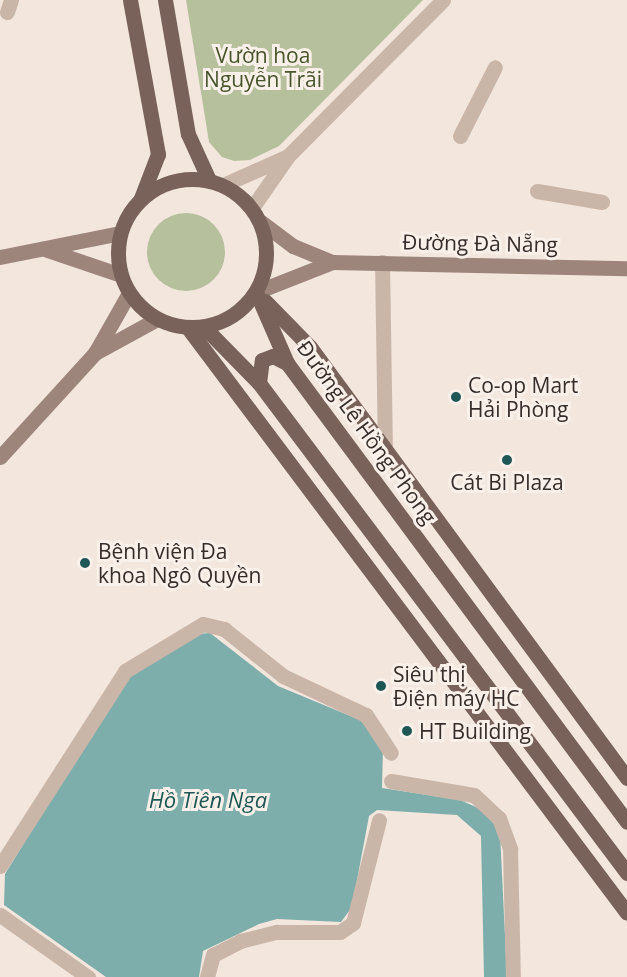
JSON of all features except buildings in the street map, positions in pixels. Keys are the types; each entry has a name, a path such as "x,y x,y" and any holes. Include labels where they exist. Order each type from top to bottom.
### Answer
{"main road":[{"path":"130,0 158,154 141,198 120,233 121,275 129,293 157,319 188,328 204,327 234,315 256,292 267,246 261,222 252,208 216,182 188,134 165,0"},
{"path":"141,198 173,181 216,182"},
{"name":"Đường Đà Nẵng","path":"261,222 293,246 332,262"},
{"path":"0,257 47,250 120,233"},
{"path":"47,250 121,275"},
{"name":"Đường Đà Nẵng","path":"256,292 332,262 627,268"},
{"name":"Đường Lê Hồng Phong","path":"256,292 287,363 627,822"},
{"name":"Đường Lê Hồng Phong","path":"256,292 310,347 496,603 627,778"},
{"path":"0,457 95,353 129,293"},
{"path":"95,353 157,319"},
{"path":"204,327 259,383 627,873"},
{"path":"188,328 627,913"},
{"path":"259,383 262,360 273,356 287,363"},
{"path":"475,616 496,603"},
{"path":"431,652 450,637"}],"street":[{"path":"252,208 288,156 443,0"},
{"path":"460,136 495,67"},
{"path":"216,182 288,156"},
{"path":"537,191 602,202"},
{"path":"382,262 385,450"},
{"path":"0,866 125,671 203,624 224,629 283,676 366,715 391,753"},
{"path":"392,781 474,795 499,818 510,849 513,977"},
{"path":"207,977 213,955 240,941 277,932 340,932 353,923 378,820"},
{"path":"0,915 88,977"}],"green space":[{"name":"Vườn hoa Nguyễn Trãi","path":"186,0 423,0 279,146 250,160 234,161 222,157 209,142"},
{"path":"186,213 201,216 214,224 222,237 225,252 222,267 214,280 201,288 186,291 171,288 158,280 150,267 147,252 150,237 158,224 171,216"}],"water":[{"name":"Hồ Tiên Nga","path":"210,633 278,686 360,720 383,746 382,788 460,800 492,814 500,833 507,977 484,977 481,836 457,815 377,810 369,816 352,907 341,922 277,919 259,924 203,951 199,977 106,977 4,905 5,874 119,689 133,672 196,634"}],"place":[{"name":"Co-op Mart Hải Phòng","path":"456,397"},
{"name":"Cát Bi Plaza","path":"507,460"},
{"name":"Bệnh viện Đa khoa Ngô Quyền","path":"85,563"},
{"name":"Siêu thị Điện máy HC","path":"381,686"},
{"name":"HT Building","path":"407,731"}]}
